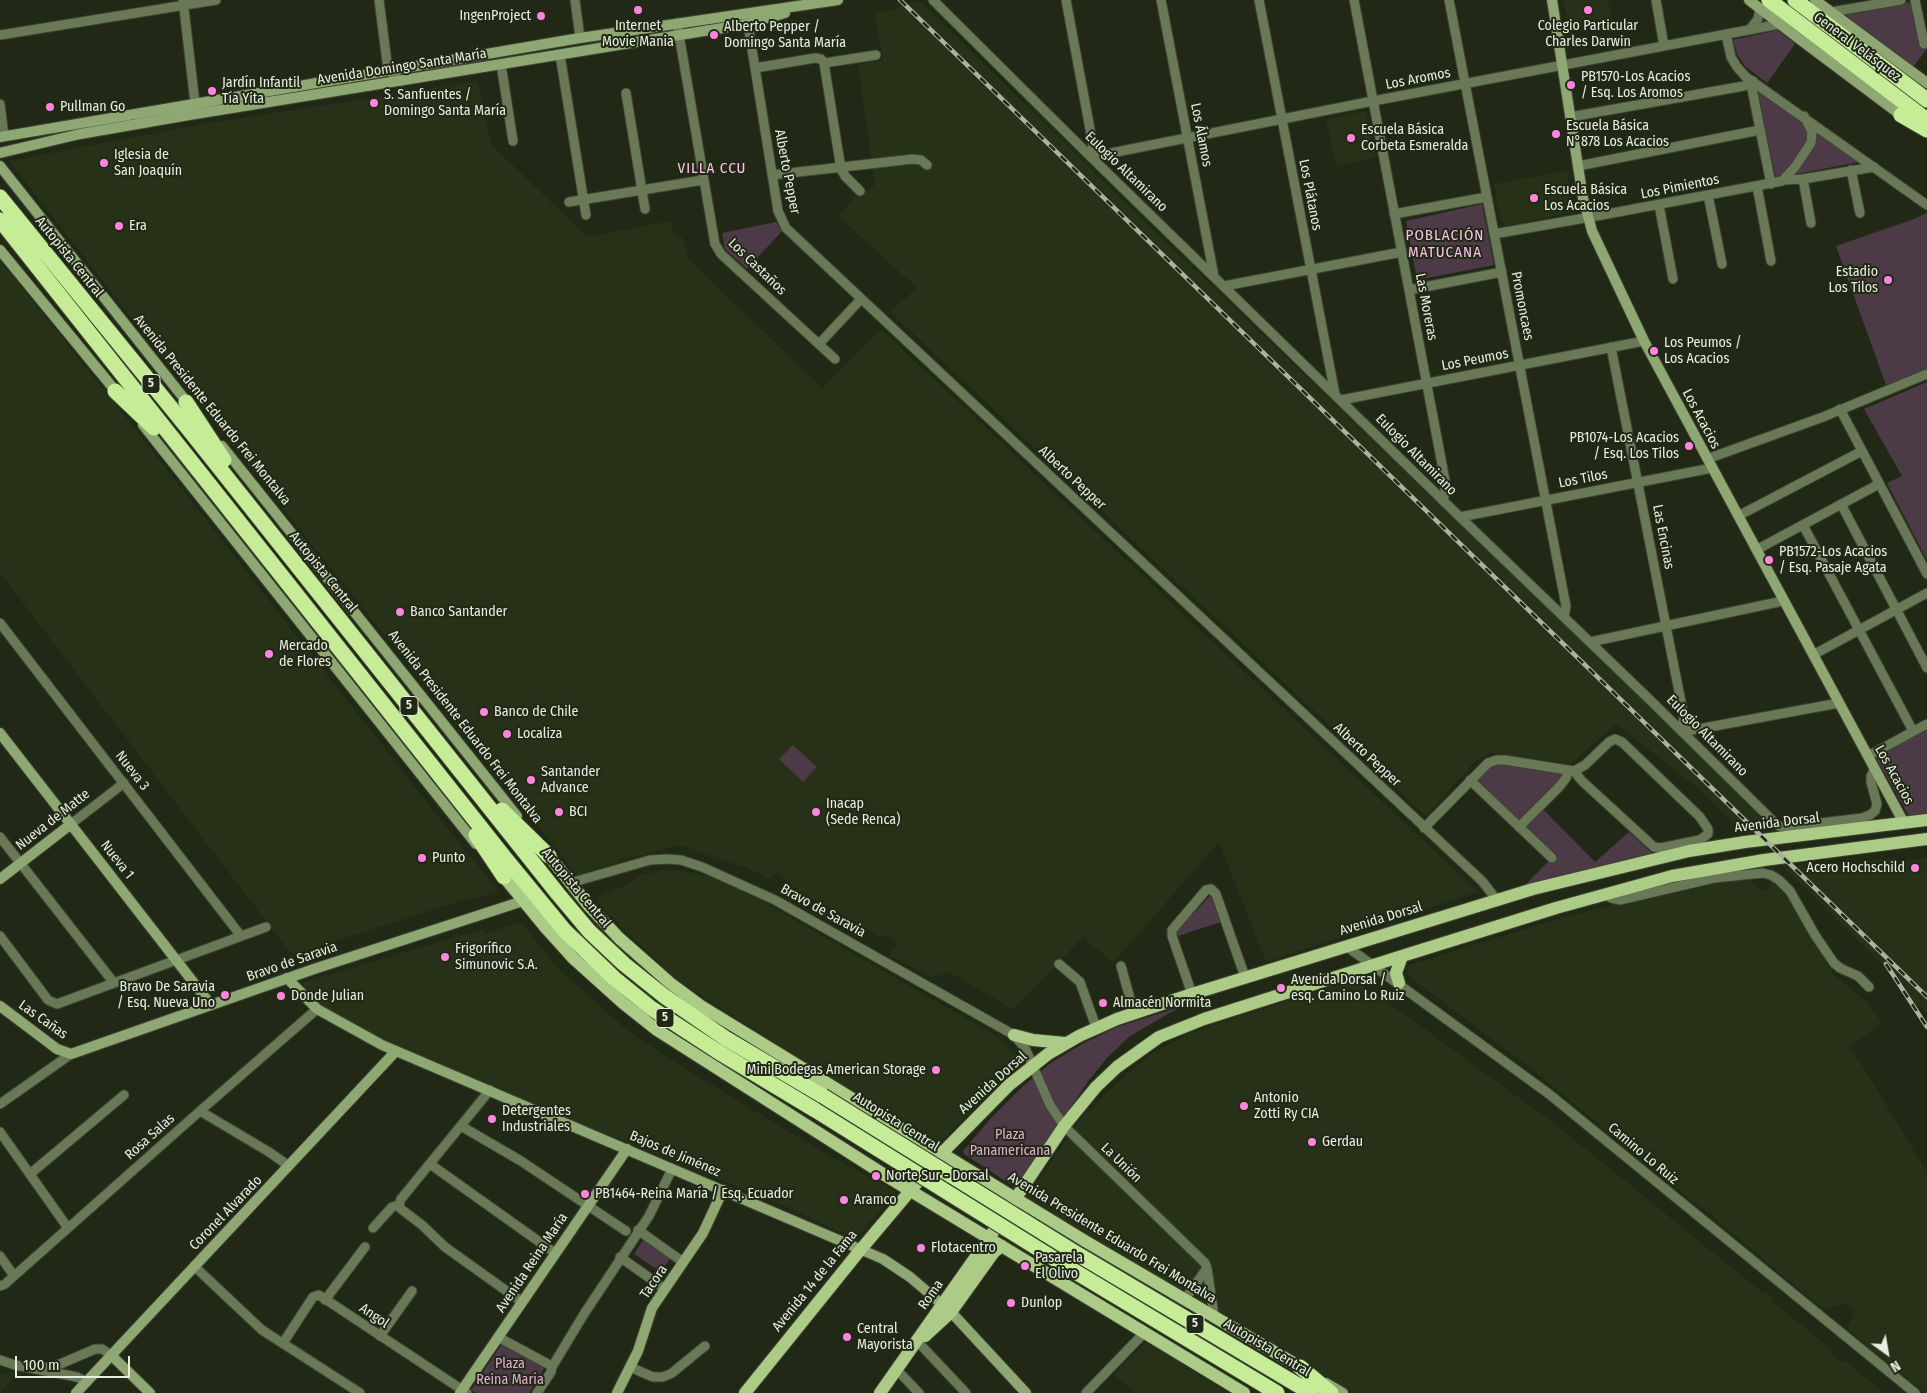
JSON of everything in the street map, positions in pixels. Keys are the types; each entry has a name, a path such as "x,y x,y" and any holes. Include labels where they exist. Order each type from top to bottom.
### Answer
{"highway":[{"name":"General Velásquez","path":"1795,0 1927,100"},
{"name":"General Velásquez","path":"1764,4 1927,120"},
{"path":"1901,115 1927,130"},
{"name":"Autopista Central","path":"0,197 573,912 624,964 664,996 725,1038 823,1096 1079,1255 1311,1393"},
{"name":"5","path":"0,220 551,914 580,946 614,978 671,1022 1069,1268 1277,1393"},
{"path":"115,391 196,468"},
{"path":"186,402 264,525"},
{"path":"431,763 504,877"},
{"path":"457,767 549,856"},
{"path":"1300,1368 1331,1393"}],"main road":[{"name":"Avenida Dorsal","path":"909,1190 993,1099 1033,1065 1065,1043 1134,1013 1496,899 1689,851 1754,840 1927,820"},
{"path":"1904,823 1908,832 1921,840"},
{"path":"989,1238 1064,1126 1096,1087 1117,1066 1159,1037 1204,1019 1402,956 1605,894 1672,876 1726,866 1921,840"},
{"name":"Avenida Presidente Eduardo Frei Montalva","path":"549,856 570,884 619,938 670,983 720,1017 1015,1198 1300,1368"},
{"path":"504,877 578,963 638,1016 674,1042 909,1190 1244,1393"},
{"path":"1399,983 1396,973 1402,956"},
{"path":"1014,1035 1033,1040 1065,1043"},
{"path":"855,1155 852,1142 856,1131 863,1121 871,1116 880,1115"},
{"name":"Avenida 14 de la Fama","path":"745,1393 909,1190"},
{"name":"Roma","path":"880,1393 917,1341 947,1308 989,1238"},
{"path":"947,1308 994,1252 1002,1246"}],"street":[{"path":"0,35 183,3 216,0"},
{"path":"379,0 388,70 401,81"},
{"path":"575,0 580,38"},
{"name":"Avenida Domingo Santa María","path":"0,153 80,134 189,115 679,35 808,5 838,0"},
{"name":"Eulogio Altamirano","path":"933,0 1460,518 1776,824 1784,827 1862,818 1870,815 1875,811 1877,804 1871,782 1871,776 1875,769"},
{"path":"1066,0 1093,145 1091,157"},
{"name":"Los Álamos","path":"1161,0 1214,276"},
{"name":"Los Plátanos","path":"1259,0 1311,270 1338,397"},
{"name":"Las Moreras","path":"1354,0 1445,480 1443,501"},
{"name":"Promoncaes","path":"1448,0 1566,606 1564,617"},
{"name":"Los Acacios","path":"1552,0 1587,218 1597,244 1644,340 1709,464 1904,823"},
{"path":"1656,0 1664,46"},
{"path":"1749,0 1764,4 1780,24 1927,135"},
{"path":"1815,0 1927,83"},
{"path":"1830,12 1849,4 1900,0"},
{"path":"1914,0 1924,44"},
{"path":"183,3 195,103 189,115"},
{"path":"1750,29 1758,19 1764,4"},
{"name":"Avenida Domingo Santa María","path":"2,137 580,38 677,23 747,19"},
{"name":"Alberto Pepper","path":"747,19 779,215 786,228 1482,881 1496,899"},
{"name":"Los Castaños","path":"677,23 712,234 718,249 835,359"},
{"name":"Los Aromos","path":"1091,157 1373,101 1780,24"},
{"path":"1726,34 1729,51 1742,73 1927,205"},
{"path":"560,55 586,215"},
{"path":"824,63 876,56"},
{"path":"755,68 815,58 824,63 841,166 845,176 860,191"},
{"path":"501,64 513,141"},
{"path":"1570,117 1744,86 1753,82"},
{"path":"1753,82 1752,89 1771,184"},
{"path":"626,93 645,209"},
{"path":"0,104 2,137"},
{"name":"Los Pimientos","path":"1782,180 1795,168 1811,144 1812,132 1804,116"},
{"path":"1578,166 1760,130"},
{"path":"772,175 913,158 921,160 928,165"},
{"name":"Avenida Presidente Eduardo Frei Montalva","path":"0,166 549,856"},
{"name":"Los Pimientos","path":"1494,234 1708,196 1771,184 1782,180 1803,179 1874,166"},
{"path":"1851,170 1860,213"},
{"path":"1803,179 1811,223"},
{"path":"569,202 703,180"},
{"path":"1757,186 1771,261"},
{"path":"1708,196 1722,264"},
{"path":"1394,214 1487,197"},
{"path":"1659,205 1673,279"},
{"path":"0,250 208,504 504,877"},
{"path":"1224,286 1402,252"},
{"path":"1409,290 1502,272"},
{"path":"819,344 861,299"},
{"name":"Los Peumos","path":"1338,397 1427,383 1644,340"},
{"name":"Las Encinas","path":"1611,347 1684,717 1682,732"},
{"name":"Los Tilos","path":"1460,518 1638,482 1709,464 1927,374"},
{"path":"1840,409 1927,574"},
{"path":"1738,516 1862,451"},
{"path":"1756,550 1879,484"},
{"path":"1841,504 1927,668"},
{"path":"1803,525 1913,731"},
{"path":"1813,655 1927,593"},
{"path":"1590,642 1783,601"},
{"name":"Nueva 3","path":"0,623 3,635 124,783 241,936"},
{"path":"1682,732 1838,704"},
{"path":"1868,756 1927,724"},
{"name":"Nueva 1","path":"0,733 211,1005"},
{"path":"1424,828 1488,763 1497,760 1571,771 1586,765 1609,742 1615,739 1622,742 1700,817 1708,829 1706,836 1700,840 1660,848 1654,847 1571,771"},
{"path":"1519,827 1560,787 1571,771"},
{"path":"1470,780 1552,858"},
{"name":"Nueva de Matte","path":"0,879 124,783"},
{"path":"0,837 114,983"},
{"name":"Bravo de Saravia","path":"570,884 650,860 680,860 702,867 775,900 1014,1035 1025,1048 1033,1065"},
{"path":"1605,894 1620,900 1714,878 1763,873 1771,875 1780,880 1790,891 1814,936 1834,963 1858,976 1868,987"},
{"path":"1192,994 1172,936 1172,930 1206,890 1211,889 1216,894 1245,977"},
{"name":"Bravo de Saravia","path":"71,1054 287,978 523,901"},
{"path":"0,936 48,1000 54,1004 60,1004 266,927"},
{"name":"Camino Lo Ruiz","path":"1346,946 1550,1094 1915,1393"},
{"path":"1059,964 1080,982 1096,1028"},
{"path":"1120,966 1134,1013"},
{"name":"Bajos de Jiménez","path":"287,978 317,1009 396,1052 490,1090 861,1249 897,1267 947,1308 1026,1393"},
{"name":"Las Cañas","path":"1,1008 57,1049 71,1054"},
{"name":"Rosa Salas","path":"1,1286 317,1009"},
{"name":"Coronel Alvarado","path":"76,1393 396,1052"},
{"path":"0,1104 71,1054"},
{"name":"La Unión","path":"1033,1065 1050,1105 1064,1126 1202,1260 1207,1268"},
{"path":"373,1228 392,1208 399,1205 401,1199 490,1090"},
{"path":"30,1174 124,1095"},
{"path":"200,1111 290,1166"},
{"path":"461,1126 522,1161 626,1230"},
{"path":"0,1132 68,1228"},
{"name":"Avenida Reina María","path":"463,1392 498,1337 627,1149"},
{"path":"430,1164 555,1253"},
{"path":"537,1393 620,1256 656,1203 672,1169"},
{"name":"Tacora","path":"617,1393 638,1351 649,1315 706,1227 723,1190"},
{"path":"399,1205 401,1209 422,1225 445,1248 522,1302"},
{"path":"638,1230 683,1262"},
{"path":"283,1343 315,1296 319,1295 325,1300 364,1247"},
{"path":"0,1256 14,1276"},
{"path":"620,1256 665,1289"},
{"path":"194,1266 252,1322 360,1393"},
{"path":"1185,1299 1207,1268"},
{"path":"1207,1268 1214,1316"},
{"path":"380,1336 412,1291"},
{"name":"Angol","path":"325,1300 463,1392"},
{"path":"1086,1393 1144,1333"},
{"path":"498,1337 552,1367"},
{"path":"917,1341 966,1393"},
{"path":"630,1367 653,1377 663,1378 705,1346"},
{"path":"41,1369 58,1365 95,1349 102,1349 111,1355 150,1393"},
{"path":"0,1360 15,1365"},
{"path":"0,1365 41,1369 77,1377 87,1382"},
{"name":"Avenida Presidente Eduardo Frei Montalva","path":"1300,1368 1343,1393"},
{"path":"897,1370 919,1393"}],"shaded area":[{"name":"Colegio Particular Charles Darwin","path":"1563,0 1608,0 1612,21 1569,30"},
{"path":"921,2 1142,219 1647,704 1774,831 1743,833 1699,789 1616,724 1571,764 1491,753 1475,761 1426,816 890,312 917,288 838,216 855,197 875,185 858,65 883,59 874,12 893,10 904,4"},
{"path":"478,81 491,144 587,237 670,221 674,235 682,237 689,260 822,388 881,329 1478,892 1266,962 1219,842 1113,963 1083,937 1013,1009 948,972 933,978 889,955 898,945 886,934 882,938 799,892 777,872 769,879 747,868 679,845 626,859 578,876 187,389 9,161 203,124"},
{"name":"Escuela Básica Corbeta Esmeralda","path":"1366,111 1376,158 1336,166 1326,119"},
{"name":"Escuela Básica Los Acacios","path":"1567,171 1573,212 1505,226 1501,222 1494,184"},
{"path":"0,260 136,430 440,819 499,891 477,899 466,899 292,955 0,573"},
{"path":"1894,858 1895,861 1927,858 1927,1013 1906,998 1884,966 1784,868 1807,864 1822,865"},
{"path":"661,871 683,871 704,875 724,882 762,901 998,1037 1020,1060 940,1143 830,1078 681,983 598,903 597,897 630,883 640,875"},
{"path":"1748,878 1759,889 1765,891 1772,880 1788,897 1834,975 1867,1002 1882,1023 1850,1046 1927,1172 1927,1393 1847,1329 1855,1311 1845,1304 1823,1309 1715,1219 1711,1213 1693,1202 1533,1070 1406,974 1409,965 1561,918 1686,886"},
{"path":"521,922 558,968 628,1031 679,1065 816,1148 897,1192 855,1239 785,1206 403,1052 314,1001 301,983 483,929 484,934"},
{"path":"1353,981 1378,995 1560,1128 1764,1294 1766,1292 1774,1299 1772,1301 1832,1350 1833,1356 1839,1361 1845,1361 1884,1393 1353,1393 1026,1197 1083,1116 1128,1073 1154,1052 1193,1032"},
{"path":"1146,1342 1228,1393 1135,1393 1113,1374"},
{"path":"0,1373 17,1373 0,1393"}],"green space":[{"path":"1911,2 1920,46 1926,50 1913,67 1844,15"},
{"path":"1778,30 1795,44 1767,83 1745,66 1738,56 1733,40"},
{"path":"1756,90 1859,162 1776,178"},
{"path":"1482,204 1494,265 1417,280 1406,221"},
{"name":"Estadio Los Tilos","path":"1927,213 1927,369 1886,385 1836,246"},
{"path":"776,222 782,231 747,269 725,249 722,233"},
{"path":"1927,382 1927,560 1887,483 1902,476 1864,409"},
{"path":"1927,727 1927,814 1909,816 1875,756"},
{"path":"793,745 817,767 803,782 779,759"},
{"path":"1503,763 1561,774 1561,778 1538,804 1595,862 1629,832 1653,854 1526,884 1555,855 1475,779 1488,767"},
{"path":"1210,896 1221,922 1178,936 1177,930"},
{"name":"Plaza Panamericana","path":"1180,1007 1130,1036 1107,1058 1089,1080 1017,1187 964,1154 963,1151 991,1118 1022,1087 1052,1062 1084,1043 1117,1027"},
{"path":"644,1239 671,1257 661,1272 634,1254"},
{"name":"Plaza Reina María","path":"503,1342 545,1367 529,1393 476,1393 471,1390"}],"railway":[{"path":"900,0 1927,997"},
{"path":"1886,964 1927,1027"}],"place":[{"name":"Internet Movie Mania","path":"638,10"},
{"name":"Colegio Particular Charles Darwin","path":"1588,10"},
{"name":"IngenProject","path":"541,16"},
{"name":"Alberto Pepper / Domingo Santa María","path":"714,35"},
{"name":"PB1570-Los Acacios / Esq. Los Aromos","path":"1571,85"},
{"name":"Jardín Infantil Tía Yita","path":"212,91"},
{"name":"S. Sanfuentes / Domingo Santa María","path":"374,103"},
{"name":"Pullman Go","path":"50,107"},
{"name":"Escuela Básica N°878 Los Acacios","path":"1556,134"},
{"name":"Escuela Básica Corbeta Esmeralda","path":"1351,138"},
{"name":"Iglesia de San Joaquín","path":"104,163"},
{"name":"Escuela Básica Los Acacios","path":"1534,198"},
{"name":"Era","path":"119,226"},
{"name":"Estadio Los Tilos","path":"1888,280"},
{"name":"Los Peumos / Los Acacios","path":"1654,351"},
{"name":"PB1074-Los Acacios / Esq. Los Tilos","path":"1689,446"},
{"name":"PB1572-Los Acacios / Esq. Pasaje Agata","path":"1769,560"},
{"name":"Banco Santander","path":"400,612"},
{"name":"Mercado de Flores","path":"269,654"},
{"name":"Banco de Chile","path":"484,712"},
{"name":"Localiza","path":"507,734"},
{"name":"Santander Advance","path":"531,780"},
{"name":"BCI","path":"559,812"},
{"name":"Inacap (Sede Renca)","path":"816,812"},
{"name":"Punto","path":"422,858"},
{"name":"Acero Hochschild","path":"1915,868"},
{"name":"Frigorífico Simunovic S.A.","path":"445,957"},
{"name":"Avenida Dorsal / esq. Camino Lo Ruiz","path":"1281,988"},
{"name":"Bravo De Saravia / Esq. Nueva Uno","path":"225,995"},
{"name":"Donde Julian","path":"281,996"},
{"name":"Almacén Normita","path":"1103,1003"},
{"name":"Mini Bodegas American Storage","path":"936,1070"},
{"name":"Antonio Zotti Ry CIA","path":"1244,1106"},
{"name":"Detergentes Industriales","path":"492,1119"},
{"name":"Gerdau","path":"1312,1142"},
{"name":"Norte Sur - Dorsal","path":"876,1176"},
{"name":"PB1464-Reina María / Esq. Ecuador","path":"585,1194"},
{"name":"Aramco","path":"844,1200"},
{"name":"Flotacentro","path":"921,1248"},
{"name":"Pasarela El Olivo","path":"1025,1266"},
{"name":"Dunlop","path":"1011,1303"},
{"name":"Central Mayorista","path":"847,1337"}],"district":[{"name":"VILLA CCU","path":"712,169"},
{"name":"POBLACIÓN MATUCANA","path":"1445,244"}]}
